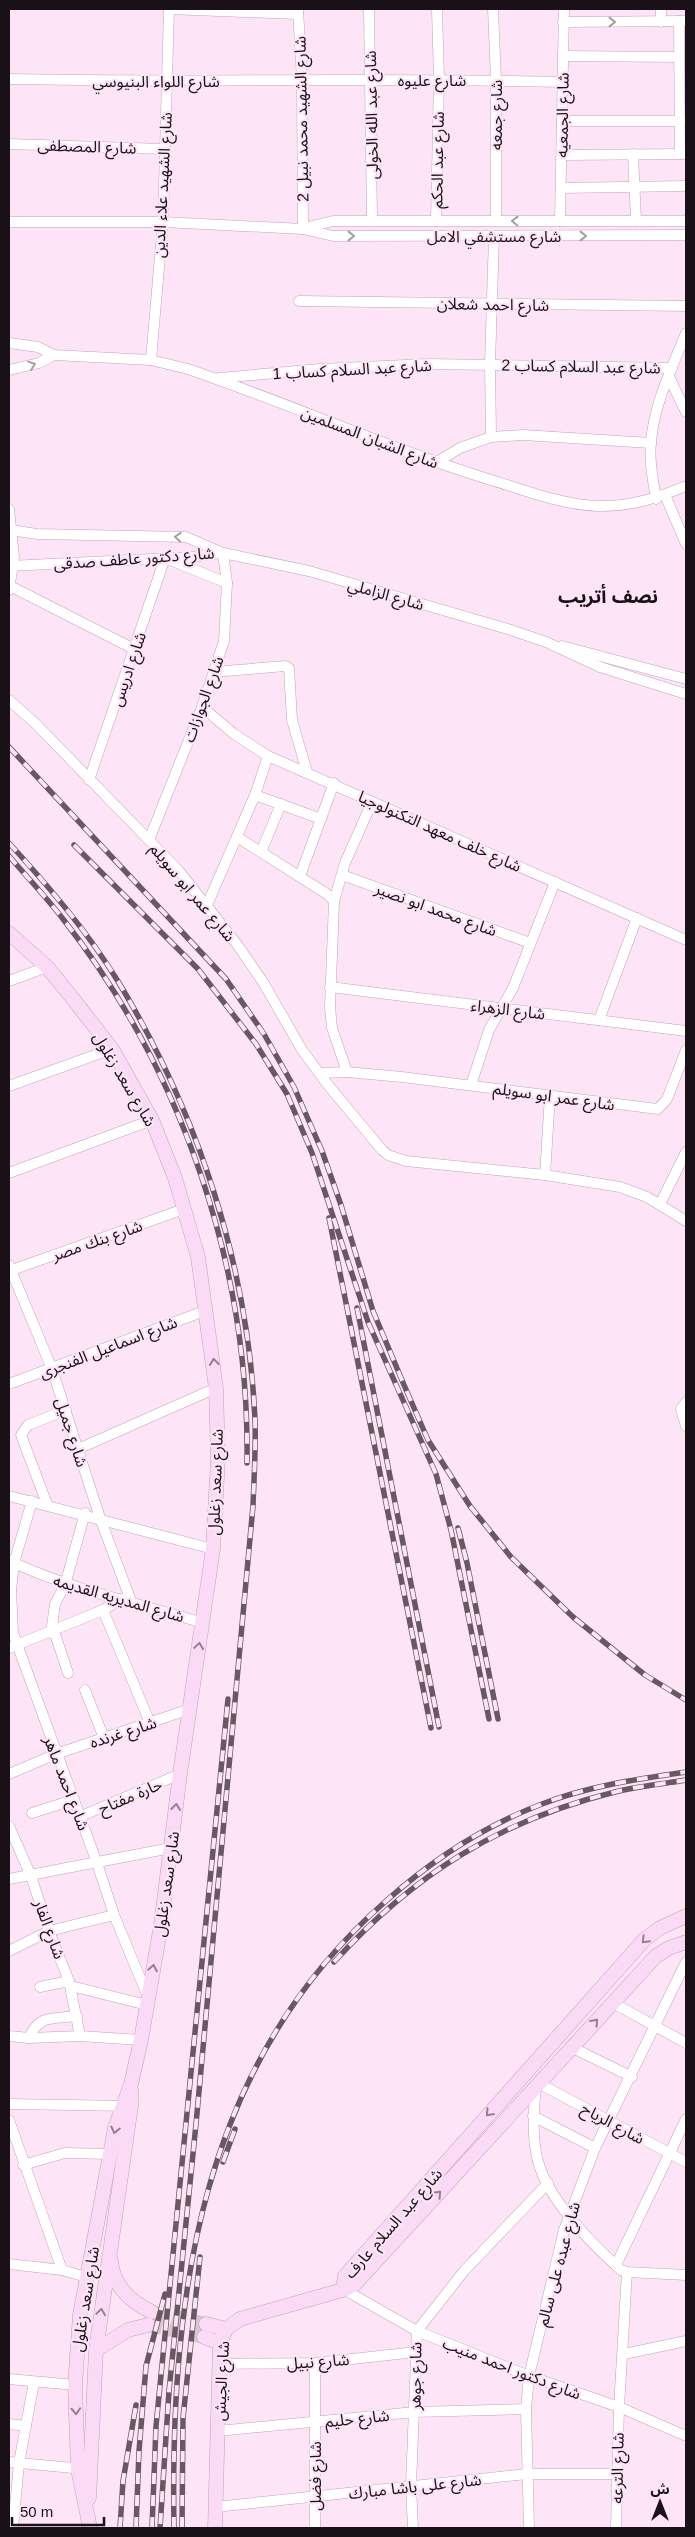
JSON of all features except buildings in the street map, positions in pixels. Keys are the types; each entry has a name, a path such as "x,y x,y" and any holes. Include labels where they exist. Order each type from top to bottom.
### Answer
{"main road":[{"name":"شارع سعد زغلول","path":"9,933 47,967 112,1050 152,1120 175,1178 198,1258 207,1310 216,1388 218,1459 213,1548 171,1848 141,2040 127,2105 111,2249 96,2350 84,2469"},
{"name":"شارع عبد السلام عارف","path":"343,2289 345,2276 645,1939 660,1928 686,1916"},
{"name":"شارع عبد السلام عارف","path":"343,2289 355,2284 662,1951 686,1942"},
{"path":"538,2058 536,2063 538,2069 544,2072 553,2070"},
{"path":"511,2088 521,2091 523,2103"},
{"name":"شارع سعد زغلول","path":"90,2523 75,2385 80,2314 110,2154 127,2105"},
{"path":"96,2350 150,2319 126,2294 117,2281 112,2265 111,2249"},
{"name":"شارع الجيش","path":"215,2528 220,2343 226,2329 240,2319 343,2289"},
{"path":"220,2343 205,2331 226,2329"}],"street":[{"path":"169,9 298,11"},
{"name":"شارع الشهيد علاء الدين","path":"151,360 162,222 169,9"},
{"name":"شارع عبد الله الخولى","path":"368,9 371,80 372,220"},
{"name":"شارع عبد الحكم","path":"436,221 439,79 437,9"},
{"name":"شارع جمعه","path":"493,9 496,80 496,220"},
{"name":"شارع الجمعيه","path":"560,221 564,9"},
{"path":"661,9 661,22"},
{"name":"شارع الشهيد محمد نبيل 2","path":"298,11 302,80 303,229"},
{"path":"562,156 683,154 680,121 679,57 683,21 563,22"},
{"path":"563,56 679,57"},
{"name":"شارع اللواء البنيوسي","path":"9,79 167,82 302,80"},
{"name":"شارع عليوه","path":"302,80 439,79 563,82"},
{"path":"562,121 680,121"},
{"name":"شارع المصطفى","path":"9,144 164,149"},
{"path":"633,154 636,221"},
{"path":"561,188 686,186"},
{"name":"شارع مستشفي الامل","path":"303,229 333,221 372,220 686,221"},
{"name":"شارع مستشفي الامل","path":"9,222 162,222 303,229 333,236 686,235"},
{"path":"491,437 490,364 494,236"},
{"name":"شارع احمد شعلان","path":"299,301 686,306"},
{"path":"686,333 656,410 651,443 660,497 686,544"},
{"name":"شارع الشبان المسلمين","path":"9,343 38,347 54,355 151,360 215,378 435,462 576,504 620,505 660,497 686,486"},
{"name":"شارع الشبان المسلمين","path":"9,370 39,363 54,355"},
{"name":"شارع عبد السلام كساب 2","path":"490,364 670,373"},
{"name":"شارع عبد السلام كساب 1","path":"215,378 358,366 490,364"},
{"path":"670,373 686,412"},
{"path":"435,462 460,448 491,437 523,435 651,443"},
{"path":"9,509 10,588 134,649"},
{"name":"شارع دكتور عاطف صدقى","path":"10,530 37,534 186,537 224,552"},
{"name":"شارع دكتور عاطف صدقى","path":"11,566 165,558 224,552"},
{"name":"شارع الجوازات","path":"149,840 202,707 224,641 227,583 224,552"},
{"name":"شارع الزاملي","path":"224,552 308,571 546,642 601,654 686,679"},
{"path":"165,558 227,583"},
{"name":"شارع ادريس","path":"89,780 165,558"},
{"name":"شارع الزاملي","path":"546,642 600,667 686,694"},
{"path":"214,672 285,666 289,668 292,720 307,772"},
{"name":"شارع عمر ابو سويلم","path":"9,700 149,840 207,905 263,982 302,1050 382,1150 395,1159 545,1175 620,1187 647,1196 686,1221"},
{"name":"شارع خلف معهد التكنولوجيا","path":"202,707 234,734 268,756 334,783 372,802 686,940"},
{"path":"207,905 238,837 268,756"},
{"path":"300,876 334,783"},
{"path":"255,794 321,819"},
{"path":"347,1072 332,1028 330,986 334,901 342,875 372,802"},
{"path":"262,852 281,804"},
{"path":"238,837 300,876 334,901"},
{"name":"شارع محمد ابو نصير","path":"342,875 530,943"},
{"path":"471,1085 489,1030 520,972 555,882"},
{"path":"598,1020 637,918"},
{"path":"9,981 47,967"},
{"name":"شارع الزهراء","path":"330,986 686,1031"},
{"path":"9,1086 112,1050"},
{"name":"شارع عمر ابو سويلم","path":"320,1074 347,1072 471,1085 653,1109 660,1107 667,1099 686,1050"},
{"path":"545,1175 550,1095"},
{"path":"9,1173 152,1120"},
{"path":"660,1204 686,1152"},
{"name":"شارع بنك مصر","path":"9,1269 184,1210"},
{"name":"شارع جميل","path":"9,1269 52,1369 126,1600"},
{"name":"شارع اسماعيل الفنجرى","path":"9,1384 207,1310"},
{"path":"78,1449 216,1388"},
{"path":"684,1406 686,1426"},
{"path":"47,1504 21,1435 28,1425 66,1410"},
{"path":"9,1496 84,1513 213,1548"},
{"name":"شارع احمد ماهر","path":"32,1501 11,1562 10,1585 13,1647 56,1754 147,2002"},
{"path":"68,1673 52,1632 55,1604 65,1585 84,1513"},
{"name":"شارع المديريه القديمه","path":"11,1562 65,1585 203,1622"},
{"path":"13,1647 126,1600"},
{"path":"103,1610 150,1723"},
{"path":"84,1690 104,1738"},
{"name":"شارع غرنده","path":"9,1774 56,1754 190,1709"},
{"name":"حارة مفتاح","path":"79,1817 180,1774"},
{"path":"32,1813 73,1800"},
{"name":"شارع الفار","path":"9,1826 31,1876 49,1931 70,1984 80,2036"},
{"path":"9,1879 171,1848"},
{"path":"9,1951 49,1931 114,1915"},
{"name":"شارع عبده على سالم","path":"529,2528 526,2409 529,2376 568,2216 596,2148 686,1962"},
{"path":"40,1987 70,1984 147,2002"},
{"path":"613,2003 686,2043"},
{"path":"28,2038 33,2027 41,2021 76,2016"},
{"path":"9,2036 28,2038 80,2036 141,2040"},
{"path":"573,2048 632,2077"},
{"path":"538,2086 533,2116 537,2160 548,2183 568,2216 616,2265 628,2272 685,2273"},
{"name":"شارع الرياح","path":"538,2086 686,2162"},
{"path":"9,2104 127,2105"},
{"path":"533,2116 596,2148"},
{"path":"616,2265 686,2119"},
{"path":"9,2120 23,2165 62,2270"},
{"path":"23,2165 65,2153 110,2154"},
{"name":"شارع جوهر","path":"413,2528 411,2486 417,2330 464,2271 548,2183"},
{"path":"9,2264 62,2270 86,2277"},
{"name":"شارع الترعه","path":"616,2528 619,2408 628,2272"},
{"name":"شارع دكتور احمد منيب","path":"343,2289 417,2330 529,2376 619,2408 686,2436"},
{"path":"624,2354 686,2341"},
{"name":"شارع نبيل","path":"219,2364 315,2363 416,2352"},
{"name":"شارع فضل","path":"315,2363 315,2528"},
{"path":"9,2379 75,2385"},
{"path":"13,2528 14,2462 26,2426 34,2382"},
{"name":"شارع حليم","path":"218,2432 415,2412 526,2409"},
{"path":"9,2424 26,2426"},
{"path":"14,2462 84,2469"},
{"name":"شارع على باشا مبارك","path":"215,2507 528,2474 616,2474"}],"tunnel":[{"path":"152,2312 206,2324"},
{"path":"148,2325 204,2337"}],"railway":[{"path":"9,747 226,979 264,1034 294,1087 322,1151 341,1205 373,1311 428,1440 470,1506 511,1557 573,1617 645,1675 686,1700"},
{"path":"9,843 67,910 107,964 147,1033 173,1085 195,1138 214,1192 230,1248 242,1304 250,1361 255,1419 253,1506 196,2124 169,2391 160,2528"},
{"path":"74,845 198,969 256,1044 287,1094 312,1153 368,1322 436,1474 451,1530 489,1719"},
{"path":"9,856 63,919 105,978 143,1041 175,1107 201,1176 222,1246 236,1318 245,1390 247,1463"},
{"path":"329,1218 431,1728"},
{"path":"357,1308 439,1727"},
{"path":"458,1528 467,1563 498,1719"},
{"path":"152,2528 156,2426 228,1699"},
{"path":"174,2528 174,2441 179,2355 190,2270 209,2188 236,2109 274,2035 323,1965 386,1901 459,1845 521,1813 577,1792 650,1777 686,1772"},
{"path":"334,1962 364,1931 427,1877 496,1835 534,1818 573,1804 624,1790 686,1780"},
{"path":"223,2162 235,2129"},
{"path":"182,2528 183,2418 200,2257"},
{"path":"136,2528 139,2451 146,2366 165,2294"},
{"path":"120,2528 123,2481 136,2405"}],"district":[{"name":"نصف أتريب","path":"608,596"}]}
